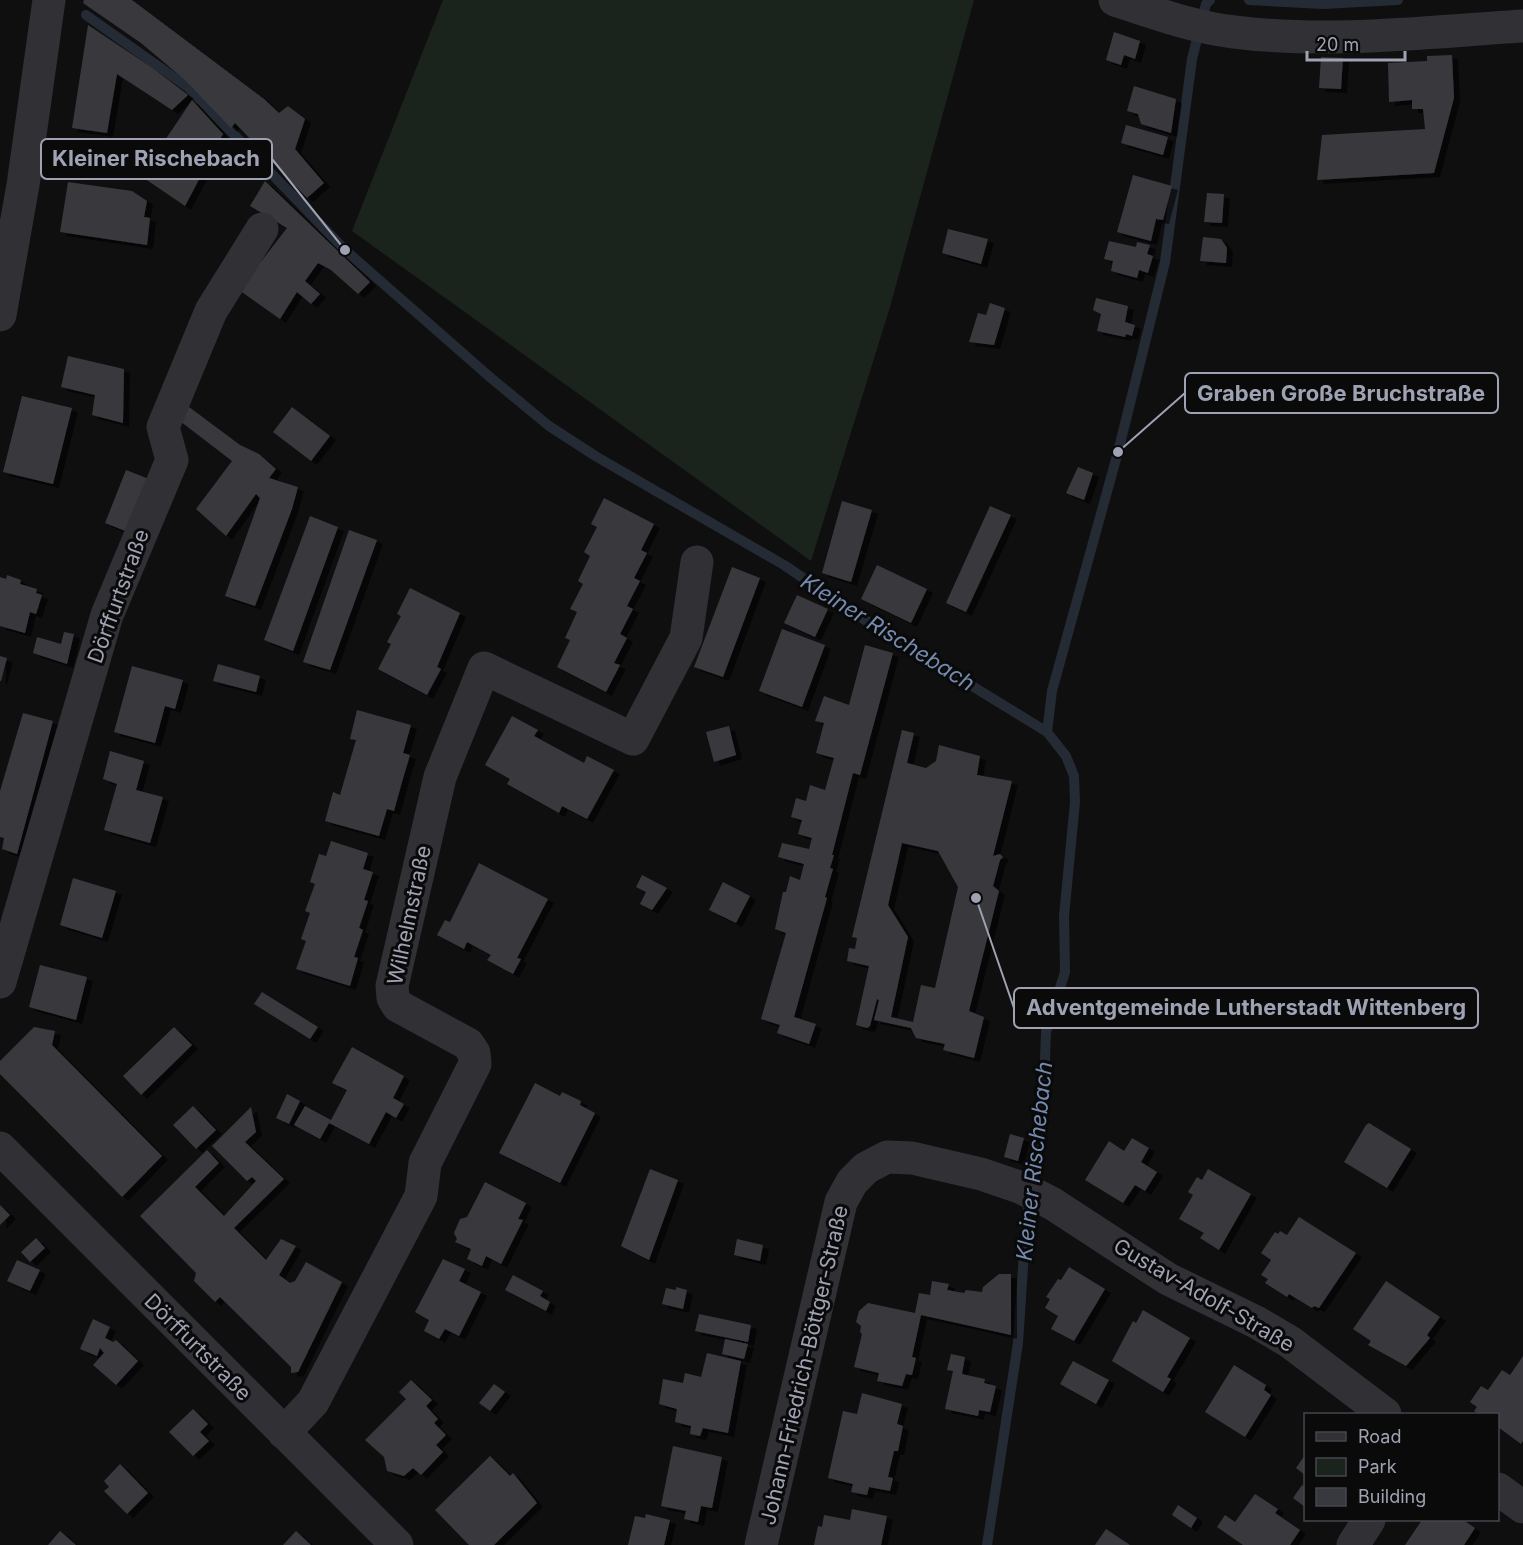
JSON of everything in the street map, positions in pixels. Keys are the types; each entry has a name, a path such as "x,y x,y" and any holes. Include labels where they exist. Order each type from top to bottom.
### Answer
{"street":[{"path":"0,315 49,0"},
{"path":"1115,0 1198,25 1269,35 1355,36 1523,26"},
{"name":"Dörffurtstraße","path":"0,982 107,615 172,460 163,427 211,311 262,229"},
{"name":"Wilhelmstraße","path":"284,1434 312,1402 421,1196 425,1163 475,1064 474,1053 468,1044 398,1006 393,998 392,986 441,777 484,668 633,739 686,638 697,562"},
{"name":"Dörffurtstraße","path":"0,1148 397,1545"},
{"name":"Johann-Friedrich-Böttger-Straße","path":"761,1545 841,1202 852,1182 866,1168 887,1157 912,1158"},
{"name":"Gustav-Adolf-Straße","path":"912,1158 981,1174 1022,1188 1053,1204 1168,1279 1256,1322 1290,1342 1384,1413"},
{"path":"1499,1490 1523,1507"},
{"path":"1353,1545 1368,1521"}],"green space":[{"path":"443,0 974,0 890,307 811,561 352,231"}],"building":[{"path":"84,0 132,0 264,99 279,113 288,106 305,119 295,149 324,183 307,198 235,123 231,128 185,80 141,43 83,3"},
{"path":"88,25 154,69 188,95 172,110 117,74 107,133 72,128"},
{"path":"1114,32 1140,41 1135,59 1124,55 1121,65 1106,60"},
{"path":"1452,55 1454,98 1434,173 1317,180 1322,135 1425,129 1423,109 1412,109 1412,100 1389,102 1388,63 1427,61 1427,56"},
{"path":"1321,57 1343,58 1341,89 1319,88"},
{"path":"1134,86 1176,99 1171,133 1141,124 1138,114 1127,111"},
{"path":"192,100 223,134 185,206 141,176"},
{"path":"1126,125 1168,137 1163,155 1121,143"},
{"path":"1133,175 1172,186 1163,220 1156,219 1151,241 1117,232"},
{"path":"265,181 370,282 358,294 331,270 318,263 305,281 320,294 311,304 297,292 280,319 239,290 287,228 250,206"},
{"path":"68,182 132,191 147,201 144,217 150,218 147,245 60,232"},
{"path":"1207,193 1224,194 1222,223 1204,222"},
{"path":"948,229 988,239 981,264 942,253"},
{"path":"1203,237 1221,239 1227,248 1226,263 1200,261"},
{"path":"1109,241 1136,247 1137,242 1150,245 1147,254 1153,256 1148,273 1139,270 1137,278 1111,271 1113,261 1104,259"},
{"path":"1096,298 1128,306 1125,322 1135,325 1132,336 1126,334 1125,337 1097,331 1101,314 1093,310"},
{"path":"990,303 1005,308 994,345 969,342 978,313 986,315"},
{"path":"68,356 124,369 123,423 92,415 95,395 61,387"},
{"path":"22,396 72,408 53,484 3,472"},
{"path":"185,404 240,445 259,454 276,469 269,478 298,487 292,509 255,606 225,596 260,498 256,494 226,536 196,509 232,461 176,418"},
{"path":"292,407 330,436 311,461 273,432"},
{"path":"1078,467 1093,473 1084,500 1066,493"},
{"path":"126,470 149,479 128,532 105,523"},
{"path":"604,498 654,524 641,550 647,553 634,578 640,581 627,606 633,609 620,634 627,638 614,663 620,665 606,692 557,667 570,640 565,638 577,612 570,609 583,584 578,581 590,556 584,552 597,527 591,524"},
{"path":"842,501 872,510 851,582 822,573"},
{"path":"990,506 1011,515 966,612 946,603"},
{"path":"310,516 338,527 293,651 264,640"},
{"path":"349,530 377,540 330,670 303,662"},
{"path":"877,565 927,589 911,623 861,599"},
{"path":"732,567 760,578 723,677 694,667"},
{"path":"7,575 21,580 20,584 37,589 36,593 42,595 36,614 30,612 25,633 0,626 0,577 6,579"},
{"path":"410,588 460,613 437,667 441,669 427,695 378,669 391,644 387,642 401,616 397,614"},
{"path":"797,595 828,609 815,637 784,623"},
{"path":"782,629 825,645 802,707 759,691"},
{"path":"64,632 74,634 67,664 33,653 37,637 61,644"},
{"path":"865,645 893,653 860,775 853,773 832,855 834,855 830,868 833,869 825,897 827,898 794,1017 816,1024 809,1044 777,1033 780,1025 761,1019 786,933 775,929 783,892 786,892 790,876 800,880 804,864 778,857 782,843 809,849 812,838 798,834 802,820 791,817 796,798 806,801 810,785 825,790 834,758 816,753 824,723 815,721 824,696 849,705"},
{"path":"0,656 7,658 1,681 0,681"},
{"path":"218,664 260,676 256,692 213,681"},
{"path":"132,666 183,680 175,709 165,706 155,743 114,732"},
{"path":"357,710 411,725 403,753 410,755 394,811 387,809 379,836 325,821 333,792 340,795 356,740 350,739"},
{"path":"23,713 53,721 17,854 2,849 4,838 0,837 0,791"},
{"path":"512,716 538,730 534,736 584,763 587,756 614,770 587,819 562,806 559,813 507,784 510,779 485,765"},
{"path":"729,726 736,755 714,762 706,732"},
{"path":"902,730 914,733 907,763 926,768 936,761 939,745 980,756 977,775 1012,781 993,856 1000,854 1003,857 1000,860 993,886 999,891 969,1011 984,1017 974,1058 943,1050 945,1044 916,1038 911,1028 874,1020 879,1000 877,999 870,1026 867,1028 856,1025 869,966 847,961 849,948 855,949 857,938 852,937","holes":["902,843 938,851 958,887 935,988 921,985 913,1022 891,1017 908,937 888,905"]},
{"path":"110,751 144,761 136,790 163,797 150,843 104,830 117,784 103,779"},
{"path":"331,841 368,853 363,869 373,872 364,900 368,901 359,928 363,930 354,957 358,958 350,986 296,969 306,941 301,939 310,913 305,911 315,884 310,882 319,854 326,856"},
{"path":"479,863 548,899 517,958 521,959 513,974 487,960 491,955 467,942 464,949 437,935 445,920 450,922"},
{"path":"642,875 667,888 652,910 640,904 646,892 636,887"},
{"path":"73,878 116,891 102,938 60,925"},
{"path":"723,882 750,896 736,923 709,910"},
{"path":"40,965 87,977 76,1020 29,1007"},
{"path":"262,992 318,1027 310,1039 254,1004"},
{"path":"34,1027 55,1031 52,1045 162,1156 122,1197 0,1074 0,1061"},
{"path":"174,1027 192,1045 141,1095 123,1076"},
{"path":"352,1047 404,1076 393,1098 404,1104 396,1118 386,1112 369,1144 329,1123 320,1139 294,1125 305,1106 331,1120 347,1090 332,1083"},
{"path":"535,1083 560,1096 562,1092 581,1101 580,1105 595,1113 560,1183 499,1153"},
{"path":"287,1094 300,1101 289,1124 276,1118"},
{"path":"193,1106 216,1130 196,1149 173,1125"},
{"path":"251,1107 256,1132 245,1142 284,1179 234,1228 266,1260 281,1239 296,1246 279,1275 290,1283 295,1281 306,1262 342,1282 298,1372 291,1373 291,1367 220,1297 215,1302 194,1281 196,1273 140,1216 207,1150 219,1163 195,1187 224,1216 256,1181 252,1177 247,1181 212,1146"},
{"path":"1369,1123 1411,1149 1387,1188 1344,1162"},
{"path":"1010,1134 1024,1138 1018,1161 1004,1157"},
{"path":"1132,1138 1149,1148 1141,1162 1157,1172 1145,1191 1135,1185 1123,1203 1085,1180 1109,1141 1124,1151"},
{"path":"650,1169 678,1180 649,1260 621,1246"},
{"path":"1208,1169 1251,1194 1219,1250 1200,1238 1204,1233 1179,1219 1193,1195 1188,1192 1197,1177 1202,1180"},
{"path":"485,1182 526,1203 518,1219 523,1220 501,1264 486,1256 482,1266 467,1259 471,1249 455,1242 457,1239 454,1233 460,1219 467,1217"},
{"path":"0,1205 10,1215 0,1225"},
{"path":"1299,1217 1356,1253 1319,1308 1314,1306 1312,1308 1289,1294 1287,1297 1265,1283 1268,1279 1261,1275 1271,1260 1261,1253 1275,1232 1278,1234 1280,1231 1287,1235"},
{"path":"36,1238 45,1248 30,1262 21,1252"},
{"path":"737,1239 763,1245 760,1261 734,1255"},
{"path":"443,1259 465,1269 459,1281 481,1292 459,1336 445,1329 439,1339 424,1331 429,1320 415,1312"},
{"path":"17,1260 40,1270 30,1291 7,1281"},
{"path":"1069,1267 1105,1289 1074,1341 1051,1329 1058,1316 1045,1308 1050,1299 1046,1297"},
{"path":"999,1274 1011,1274 1011,1335 921,1315 912,1357 916,1358 912,1375 906,1374 902,1386 877,1381 879,1373 854,1367 862,1334 861,1326 856,1322 859,1311 868,1303 915,1313 919,1293 930,1295 932,1281 949,1284 947,1290 964,1293 966,1290 982,1292 983,1287"},
{"path":"513,1275 543,1291 540,1296 550,1302 546,1311 505,1290"},
{"path":"1386,1281 1440,1317 1427,1335 1430,1338 1406,1366 1368,1345 1371,1341 1353,1329"},
{"path":"676,1287 687,1290 683,1309 662,1304 666,1288 676,1290"},
{"path":"1143,1310 1190,1338 1167,1377 1171,1379 1163,1392 1112,1361 1133,1321 1136,1323"},
{"path":"699,1314 751,1325 748,1342 695,1331"},
{"path":"93,1319 110,1327 105,1338 113,1342 116,1340 138,1361 116,1385 93,1365 104,1353 100,1348 97,1356 80,1349"},
{"path":"725,1339 748,1344 744,1359 722,1354"},
{"path":"707,1353 741,1361 728,1433 703,1428 700,1436 690,1434 691,1426 675,1422 677,1409 659,1404 663,1379 683,1383 685,1373 701,1377"},
{"path":"951,1354 965,1357 962,1374 985,1379 984,1383 996,1386 990,1412 979,1410 978,1416 945,1409 953,1371 947,1370"},
{"path":"1523,1356 1523,1441 1521,1444 1499,1428 1499,1413 1477,1413 1474,1411 1477,1407 1470,1402 1481,1386 1488,1390 1502,1370 1510,1375"},
{"path":"1073,1361 1109,1380 1096,1404 1060,1384"},
{"path":"1234,1365 1266,1385 1264,1390 1271,1395 1245,1437 1205,1412"},
{"path":"411,1380 432,1400 426,1406 438,1419 434,1423 446,1435 436,1445 443,1452 421,1475 413,1468 404,1476 387,1471 384,1457 365,1440 406,1399 399,1392"},
{"path":"494,1384 505,1392 490,1411 479,1403"},
{"path":"862,1393 902,1404 897,1424 903,1426 898,1451 894,1451 888,1477 893,1478 890,1491 869,1487 867,1495 851,1492 853,1484 828,1478 843,1411 857,1414"},
{"path":"193,1409 208,1424 200,1432 209,1441 193,1456 169,1432"},
{"path":"673,1446 722,1457 712,1508 701,1506 698,1522 684,1519 686,1511 661,1506"},
{"path":"490,1456 510,1476 513,1473 537,1503 494,1545 469,1545 435,1510"},
{"path":"1304,1456 1304,1474 1296,1468"},
{"path":"120,1464 148,1493 127,1514 104,1491 109,1487 104,1481"},
{"path":"1302,1485 1304,1486 1304,1506 1293,1498"},
{"path":"1255,1494 1278,1509 1275,1513 1300,1530 1290,1545 1243,1545 1217,1527 1225,1515 1235,1522"},
{"path":"1178,1505 1197,1518 1191,1528 1172,1515"},
{"path":"852,1509 887,1516 881,1545 814,1545 818,1526 822,1527 824,1515 850,1520"},
{"path":"646,1514 670,1520 664,1545 628,1545 635,1516 645,1518"},
{"path":"1421,1521 1464,1521 1475,1528 1464,1545 1405,1545"},
{"path":"1106,1529 1130,1545 1095,1545"},
{"path":"60,1531 76,1545 48,1545"},
{"path":"296,1531 311,1545 283,1545"}],"waterway":[{"path":"1047,732 1052,691 1118,452 1165,262 1192,59 1206,4 1210,0"},
{"path":"1249,0 1323,4 1398,0"},
{"name":"Kleiner Rischebach","path":"86,15 189,88 345,250 549,426 597,457 784,565 871,624 1047,732 1066,756 1074,776 1075,802 1064,916 1065,972 1046,1032 1043,1112 1026,1222 1018,1343 987,1545"}],"place":[{"name":"Kleiner Rischebach","path":"345,250"},
{"name":"Graben Große Bruchstraße","path":"1118,452"},
{"name":"Adventgemeinde Lutherstadt Wittenberg","path":"976,898"}]}
